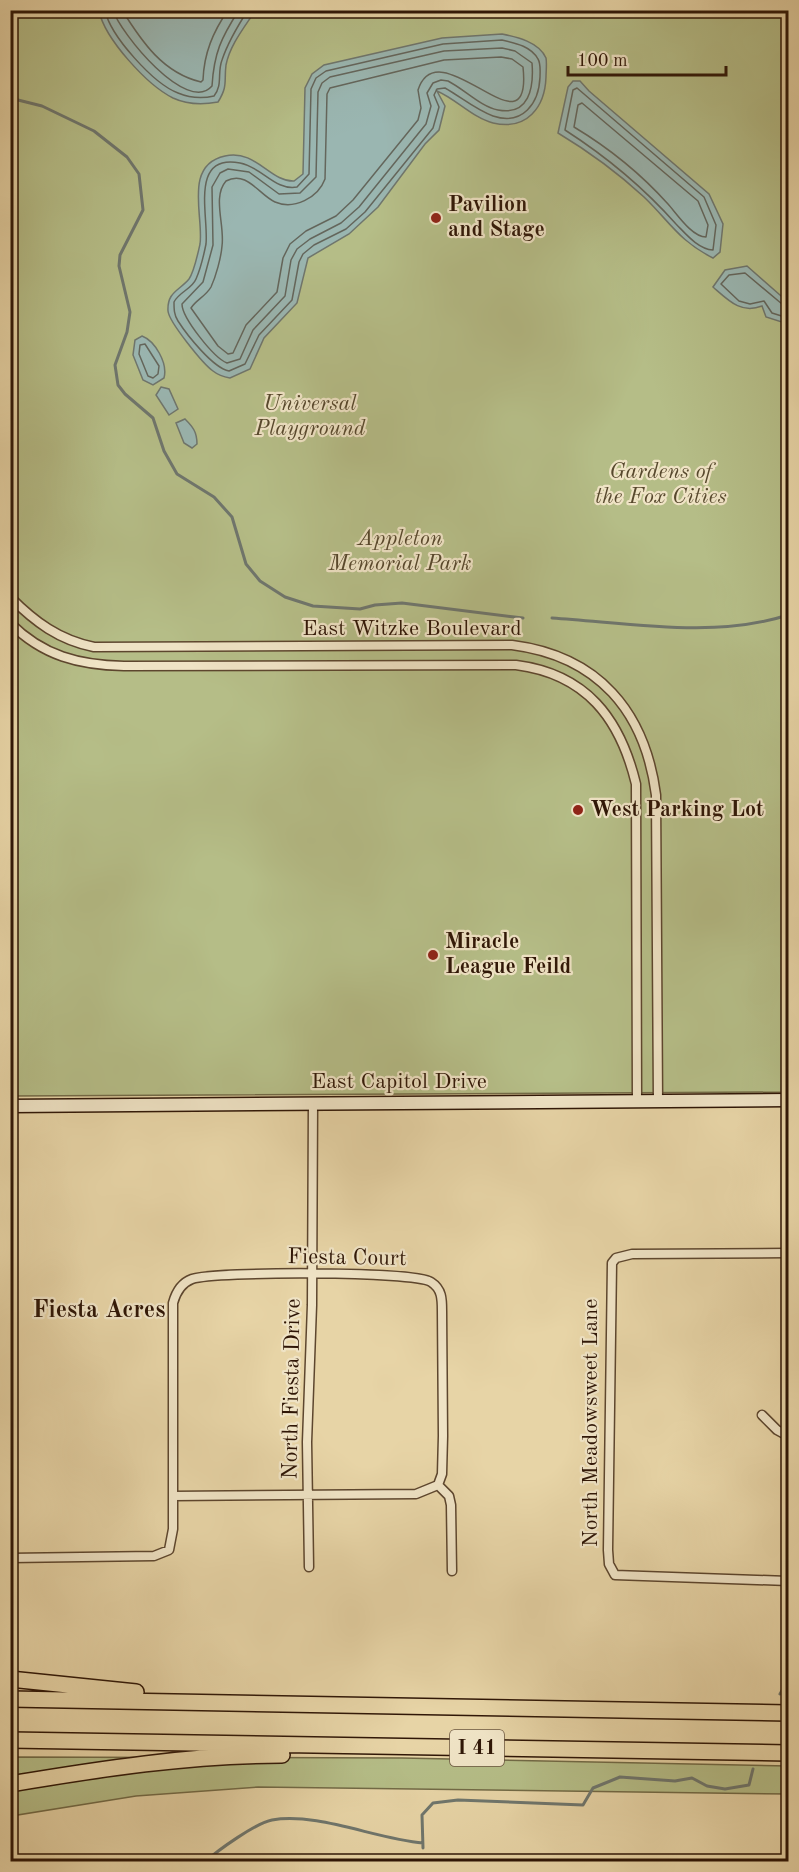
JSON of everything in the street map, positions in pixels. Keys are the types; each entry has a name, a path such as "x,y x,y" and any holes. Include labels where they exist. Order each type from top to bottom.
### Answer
{"highway":[{"path":"10,1679 168,1693 222,1703"},
{"name":"I 41","path":"10,1699 789,1713"},
{"name":"I 41","path":"10,1740 789,1753"},
{"path":"10,1784 162,1762 231,1755 317,1754 352,1746"}],"street":[{"name":"East Witzke Boulevard","path":"10,597 32,618 51,631 94,647 512,645 532,648 562,658 605,684 638,728 653,775 658,1102"},
{"name":"East Witzke Boulevard","path":"10,623 34,645 82,663 124,666 516,665 544,670 585,692 605,712 622,738 636,784 638,1102"},
{"name":"East Capitol Drive","path":"11,1106 789,1100"},
{"name":"North Fiesta Drive","path":"309,1567 313,1103"},
{"path":"10,1425 11,1106"},
{"name":"North Meadowsweet Lane","path":"789,1253 632,1254 616,1258 611,1269 608,1550 609,1564 615,1575 789,1581"},
{"name":"Fiesta Court","path":"10,1558 163,1555 169,1550 172,1543 173,1496 173,1303 175,1295 189,1280 206,1276 311,1274 418,1276 434,1284 440,1290 442,1311 443,1436 442,1474 438,1485"},
{"path":"762,1415 777,1430 789,1436"},
{"path":"173,1496 416,1494 429,1491 438,1485 449,1496 452,1505 452,1571"}],"green space":[{"name":"Appleton Memorial Park","path":"10,11 788,11 788,1092 11,1096"},
{"path":"11,1757 402,1758 788,1766 788,1794 258,1787 136,1796 11,1816"}],"water":[{"path":"99,10 255,11 231,51 226,65 221,97 218,102 201,104 173,98 151,83 128,60 109,35"},
{"path":"502,34 533,44 543,52 546,58 545,88 538,107 532,114 515,123 505,125 493,123 478,117 437,91 445,106 439,130 425,144 378,207 349,234 308,258 297,303 264,338 250,369 230,378 219,375 208,367 180,333 168,311 169,300 174,292 189,279 197,257 201,233 198,193 204,170 212,161 236,155 254,161 277,177 294,181 303,174 305,88 312,74 324,65 442,38"},
{"path":"573,81 580,81 709,194 723,224 720,252 713,258 683,238 624,179 558,133 568,87"},
{"path":"747,266 788,302 788,324 766,317 762,306 748,308 736,305 713,287 725,270"},
{"path":"142,336 156,348 164,366 164,378 153,385 143,380 133,355 135,340"},
{"path":"161,387 169,389 178,409 169,415 156,395"},
{"path":"185,419 196,436 197,444 192,448 184,443 176,423"}],"waterway":[{"path":"10,98 42,106 94,131 127,157 139,174 143,210 120,255 119,266 130,312 127,332 115,365 118,385 153,418 164,451 177,474 214,497 232,517 246,564 260,581 285,597 313,606 360,609 375,605 402,603 523,618"},
{"path":"552,618 641,626 701,628 760,622 788,615"},
{"path":"780,1694 788,1680"},
{"path":"423,1848 422,1815 433,1803 458,1800 583,1805 593,1788 620,1777 675,1781 692,1778 707,1786 725,1789 749,1785 753,1769"},
{"path":"205,1862 247,1831 272,1820 308,1820 423,1843"}],"place":[{"name":"Pavilion and Stage","path":"436,218"},
{"name":"West Parking Lot","path":"578,810"},
{"name":"Miracle League Feild","path":"433,955"}],"district":[{"name":"Fiesta Acres","path":"99,1311"}],"park label":[{"name":"Universal Playground","path":"310,416"},
{"name":"Gardens of the Fox Cities","path":"661,485"}]}
